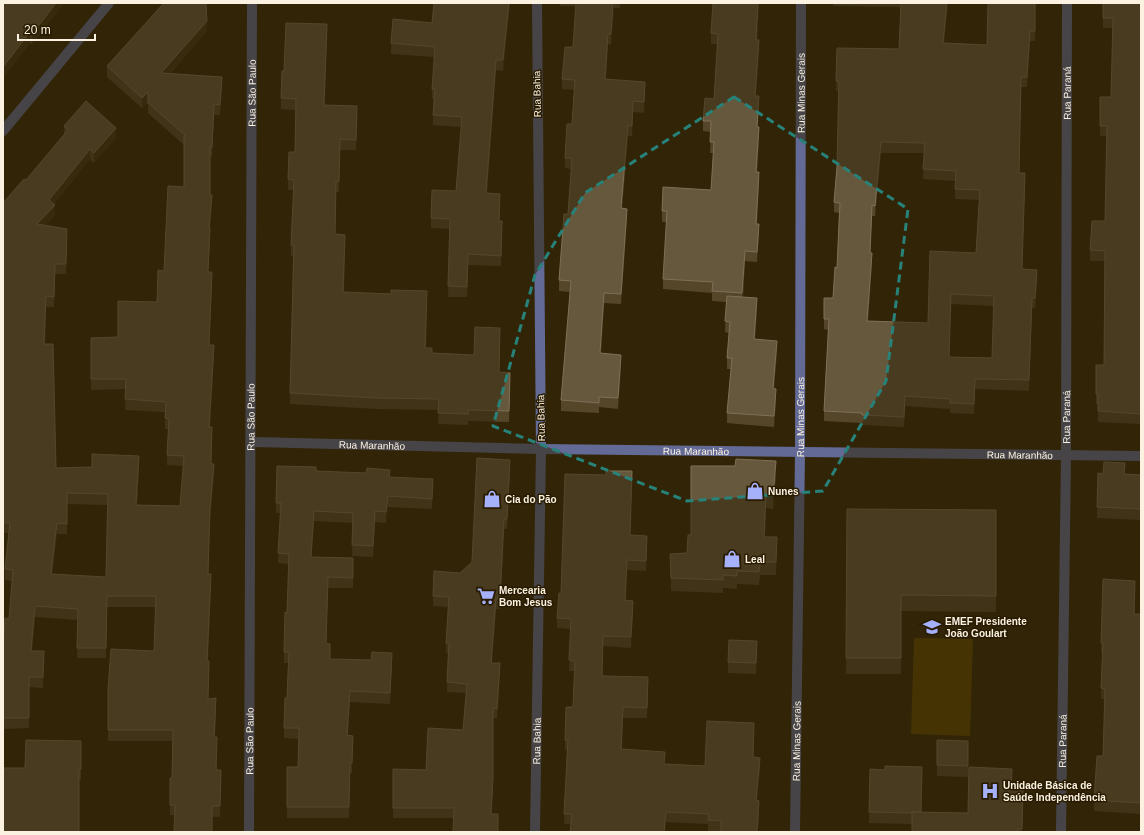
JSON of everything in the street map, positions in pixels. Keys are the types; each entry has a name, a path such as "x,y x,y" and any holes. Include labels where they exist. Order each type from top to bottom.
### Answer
{"street":[{"path":"3,131 109,3"},
{"name":"Rua São Paulo","path":"249,832 252,3"},
{"name":"Rua Bahia","path":"535,832 541,449 537,3"},
{"name":"Rua Minas Gerais","path":"795,832 800,452 801,3"},
{"name":"Rua Paraná","path":"1061,832 1066,456 1067,3"},
{"name":"Rua Maranhão","path":"251,442 541,449 1141,456"}],"highlighted area":[{"path":"734,97 908,209 886,381 823,491 687,501 493,426 535,275 585,193"}],"shaded area":[{"path":"914,638 973,639 970,736 911,734"}],"building":[{"path":"3,3 56,3 32,34 30,32 3,67"},
{"path":"164,3 206,3 207,21 161,73 222,77 220,105 214,104 212,147 210,147 210,195 212,195 209,228 208,272 212,272 209,345 214,345 209,427 212,427 211,464 214,464 210,509 208,574 211,574 207,661 209,661 208,699 216,698 214,737 217,737 216,770 221,770 220,806 212,806 212,832 174,832 175,805 170,805 173,730 108,730 108,689 111,649 154,651 156,596 107,596 106,648 77,648 78,609 35,606 31,651 44,651 43,677 29,677 29,718 3,718 3,649 5,618 9,619 13,570 5,569 10,523 3,523 3,203 24,179 26,180 68,130 64,126 86,101 116,128 94,153 90,149 49,200 55,205 37,224 67,229 66,264 55,264 54,297 46,296 44,344 53,344 56,468 92,467 92,454 139,456 136,505 180,506 184,456 167,455 169,419 165,418 166,402 125,399 126,379 91,379 91,338 118,337 118,301 157,302 158,270 164,271 168,186 184,187 184,136 186,136 148,103 148,92 142,98 107,66","holes":["67,493 108,494 106,577 51,574 57,523 67,524"]},
{"path":"434,3 509,3 503,60 496,60 486,193 500,194 499,221 502,221 501,256 468,254 467,287 448,286 450,219 431,218 432,190 456,191 462,117 433,115 435,89 432,89 435,47 391,43 393,19 432,23"},
{"path":"576,3 613,3 611,34 608,34 605,79 645,82 644,102 633,101 632,126 628,125 621,208 627,209 621,294 604,293 600,353 621,355 618,398 599,397 599,403 561,400 571,281 559,280 564,214 568,214 572,158 565,158 567,124 572,124 575,80 562,79 565,47 573,47"},
{"path":"713,3 758,3 756,40 759,40 755,96 759,96 757,127 759,127 756,172 759,172 756,224 759,224 757,252 745,251 742,293 712,291 713,282 663,279 667,211 662,211 663,187 711,190 714,142 710,142 711,121 703,121 705,98 714,99 718,34 711,33"},
{"path":"901,3 947,3 943,43 987,45 988,3 1035,3 1035,31 1030,31 1027,77 1021,77 1019,173 1025,173 1022,269 1037,270 1035,298 1032,298 1029,380 975,379 974,404 950,403 950,399 905,396 904,417 824,411 829,319 824,319 824,298 833,298 835,267 837,268 840,203 834,202 837,167 839,81 836,81 837,48 899,49","holes":["881,142 925,143 923,169 956,171 955,189 980,190 976,253 930,251 928,323 867,321 872,253 870,253 872,205 875,206","951,294 994,296 992,358 949,357"]},
{"path":"1103,3 1141,3 1141,414 1098,411 1098,394 1096,394 1096,365 1104,365 1105,251 1090,250 1092,221 1105,221 1107,126 1100,126 1100,97 1111,97 1113,18 1103,18"},
{"path":"286,23 327,24 324,105 357,106 356,140 340,139 339,181 336,181 335,234 345,235 343,292 391,294 391,290 427,291 425,348 432,348 432,353 474,355 475,327 500,328 499,372 510,373 509,411 468,410 468,414 438,413 439,399 377,398 290,393 294,245 291,245 294,180 288,179 289,152 295,152 296,99 281,98"},
{"path":"727,296 757,298 754,339 777,341 773,388 776,389 774,416 727,413 732,358 727,358 730,322 725,321"},
{"path":"477,458 510,460 507,519 504,519 500,599 496,599 491,663 500,663 497,709 493,708 493,778 491,814 498,814 498,832 453,832 454,808 393,808 393,769 426,770 428,728 463,730 467,684 447,682 449,643 446,643 449,597 433,596 434,571 460,573 472,562"},
{"path":"736,459 776,461 773,496 766,495 764,537 777,537 776,562 760,562 759,572 737,571 737,576 723,575 723,580 671,578 670,554 687,553 688,535 691,535 691,466 735,466"},
{"path":"1104,462 1125,463 1124,474 1141,475 1141,509 1097,507 1098,473 1103,474"},
{"path":"277,466 316,467 316,471 366,473 367,468 390,470 389,477 433,479 432,499 388,496 386,512 375,511 373,546 352,545 353,513 314,511 311,557 353,558 353,578 328,577 326,643 330,644 330,659 371,660 372,652 392,653 390,693 350,691 347,735 353,736 352,763 350,762 349,807 287,807 287,767 298,767 299,728 284,728 289,652 284,652 289,554 278,553 281,503 276,503"},
{"path":"606,471 632,471 630,535 647,536 646,561 627,560 625,600 633,601 631,637 603,636 602,676 648,677 647,708 623,707 621,749 665,752 664,764 705,766 707,721 754,723 753,757 760,758 756,800 759,801 757,832 721,832 721,821 708,820 709,814 666,812 664,832 570,832 572,814 564,814 568,740 565,740 566,707 573,707 575,661 569,660 571,619 557,618 559,593 561,593 565,474 606,475"},
{"path":"847,509 996,510 996,596 901,595 901,658 846,658"},
{"path":"1103,579 1135,581 1134,614 1141,614 1141,803 1094,800 1097,756 1103,756 1105,689 1101,688 1103,643 1101,643"},
{"path":"729,640 757,641 756,663 728,662"},
{"path":"26,740 81,741 81,769 79,769 79,832 3,832 4,768 25,768"},
{"path":"937,740 968,741 968,766 937,765"},
{"path":"885,766 922,767 921,812 869,812 870,769 885,770"},
{"path":"969,767 1012,769 1011,787 1023,787 1022,829 1018,829 1018,832 912,832 912,812 968,813"}],"place":[{"name":"Nunes","path":"755,491"},
{"name":"Cia do Pão","path":"492,499"},
{"name":"Leal","path":"732,559"},
{"name":"Mercearia Bom Jesus","path":"486,596"},
{"name":"EMEF Presidente João Goulart","path":"932,627"},
{"name":"Unidade Básica de Saúde Independência","path":"990,791"}]}
